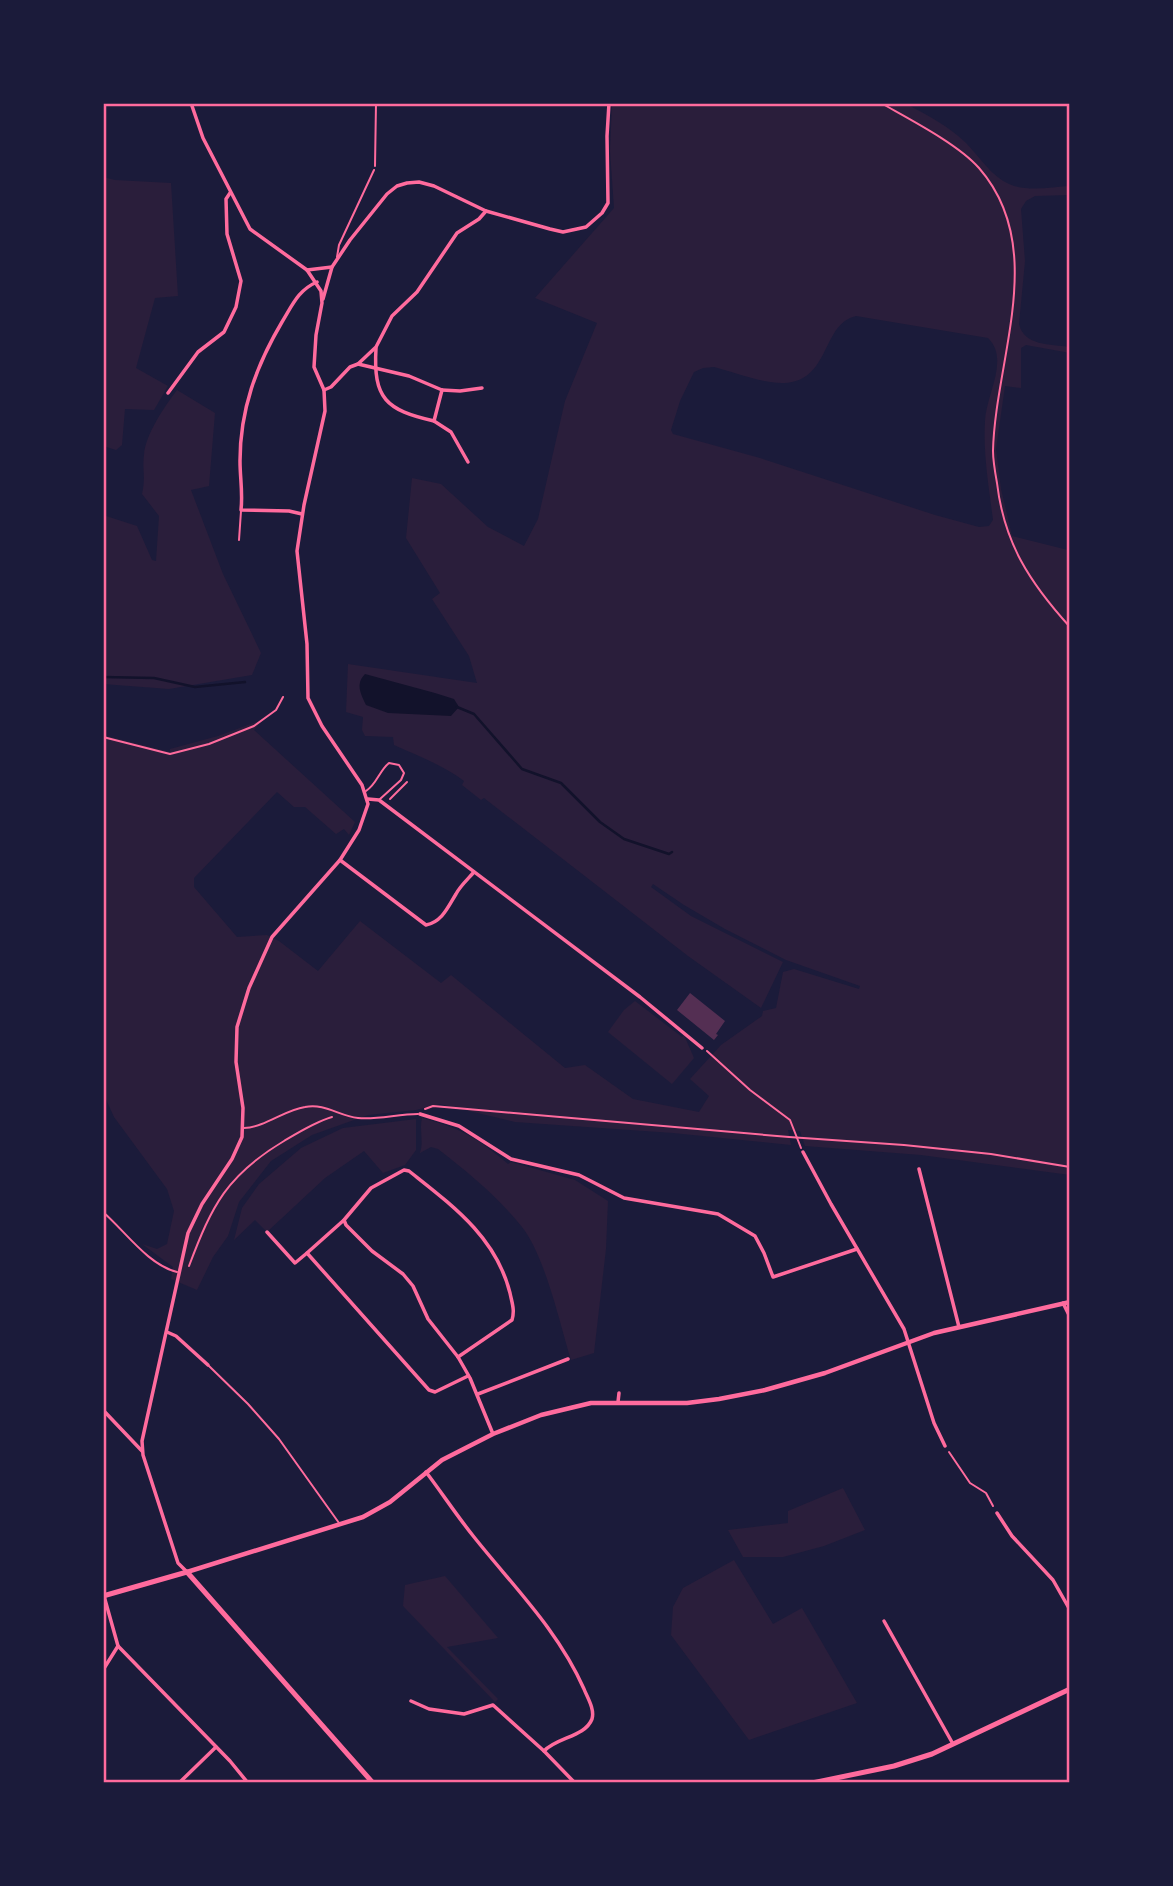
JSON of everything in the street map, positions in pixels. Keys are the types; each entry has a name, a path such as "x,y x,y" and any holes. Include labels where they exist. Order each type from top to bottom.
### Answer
{"main road":[{"path":"104,1596 187,1572 373,1783"},
{"path":"812,1783 894,1766 953,1745 1070,1689"}],"street":[{"path":"191,103 203,138 252,232 307,270 317,282 322,301"},
{"path":"609,103 608,203 594,222 574,232 564,232 486,211 434,186 419,182 397,186 382,200 332,267 322,301 314,367 324,390 326,411 302,514 297,551 307,645 308,698 322,726 365,791 368,809 359,830 340,860 272,937 249,988 237,1027 236,1062 243,1108 243,1128 237,1150 194,1217 177,1272 142,1451 178,1563 187,1572 340,1526 383,1507 442,1460 493,1434 567,1407 618,1402 667,1404 719,1399 765,1390 825,1373 959,1327 1070,1302"},
{"path":"168,393 198,352 224,332 236,307 241,281 227,234 226,199 230,193"},
{"path":"324,390 331,387 350,367 358,364 376,347 391,316 417,292 457,233 479,219 486,211"},
{"path":"307,270 332,267"},
{"path":"302,514 289,511 241,510 241,444 245,403 260,359 299,293 317,282"},
{"path":"376,347 375,369 380,391 388,403 398,411 435,421 450,432 468,462"},
{"path":"358,364 409,376 442,390 482,388"},
{"path":"435,421 442,390"},
{"path":"368,799 379,800 640,997 702,1048"},
{"path":"340,860 425,925 440,918 474,872"},
{"path":"420,1114 459,1126 511,1159 579,1175 624,1198 718,1214 755,1236 773,1278 857,1250"},
{"path":"803,1152 899,1319 909,1342 934,1423 945,1447"},
{"path":"919,1169 959,1327"},
{"path":"267,1232 295,1263 344,1220 371,1188 404,1170 409,1171 458,1212 485,1239 497,1256 507,1280 514,1312 509,1324 458,1356"},
{"path":"344,1220 372,1251 403,1274 413,1286 428,1319 458,1356 478,1394 493,1434"},
{"path":"307,1253 429,1390 435,1392 468,1376"},
{"path":"1063,1303 1070,1317"},
{"path":"167,1332 176,1336 208,1365"},
{"path":"478,1394 568,1359"},
{"path":"618,1402 619,1393"},
{"path":"103,1410 142,1451"},
{"path":"426,1472 462,1522 555,1637 578,1676 591,1706 592,1718 588,1726 579,1733 556,1741 544,1751"},
{"path":"997,1513 1012,1536 1053,1580 1070,1610"},
{"path":"104,1596 118,1646 216,1746 248,1783"},
{"path":"884,1620 953,1745"},
{"path":"103,1670 118,1646"},
{"path":"411,1701 429,1709 464,1714 493,1705 575,1783"},
{"path":"179,1783 216,1746"}],"lane":[{"path":"337,261 339,245 374,170"},
{"path":"239,540 241,510"},
{"path":"365,791 370,789 381,770 390,763 399,765 404,773 401,780 379,800"},
{"path":"243,1128 253,1128 289,1110 309,1106 327,1107 357,1118 420,1114"},
{"path":"103,1212 153,1259 177,1272"},
{"path":"208,1365 279,1439 340,1526"}],"path":[{"path":"374,170 376,103"},
{"path":"881,103 933,133 972,161 998,197 1009,223 1015,262 1009,339 993,452 998,491 1008,537 1023,566 1043,597 1070,627"},
{"path":"103,737 170,754 209,744 254,726 276,710 283,697"},
{"path":"389,800 407,782"},
{"path":"710,1053 750,1090 790,1120 794,1126 796,1141 803,1152"},
{"path":"433,1106 904,1145 991,1154 1070,1167"},
{"path":"189,1266 209,1215 237,1176 253,1160 324,1120 343,1114"},
{"path":"945,1447 970,1483 986,1493 997,1513"}],"shaded area":[{"path":"612,103 905,103 951,130 991,171 1009,184 1031,188 1070,186 1070,195 1035,196 1026,201 1021,209 1025,261 1019,324 1026,336 1032,340 1070,347 1070,353 1026,345 1021,348 1021,388 1005,386 996,449 1001,489 1012,536 1068,550 1067,541 1070,544 1070,1175 921,1155 805,1146 800,1131 788,1130 791,1145 673,1133 515,1122 440,1104 416,1110 368,1115 312,1135 271,1161 239,1202 228,1236 213,1257 197,1290 171,1279 173,1267 142,1244 157,1249 167,1244 174,1211 167,1189 114,1117 103,1093 103,735 170,752 170,749 218,736 264,719 254,730 355,822 349,835 344,829 336,834 305,807 294,807 277,792 194,878 194,887 237,937 267,935 318,971 360,921 441,983 451,975 565,1068 585,1065 633,1099 699,1112 709,1096 690,1079 721,1045 762,1016 763,1011 776,1008 783,972 794,969 859,989 860,986 786,960 725,929 653,884 651,887 691,916 783,962 761,1008 688,956 484,798 481,800 462,785 464,781 456,775 394,745 393,737 365,736 362,730 363,717 346,712 348,664 477,683 469,656 432,599 440,593 406,538 412,478 441,484 488,527 524,546 538,519 565,401 597,323 535,298 614,208 610,151","holes":["856,316 988,338 997,356 985,421 993,520 989,526 979,527 935,515 760,458 673,434 671,430 680,401 694,372 714,367 767,382 799,380 810,373 818,363 845,321"]},
{"path":"103,177 171,183 178,296 155,298 136,368 168,386 154,410 125,409 122,445 116,450 103,446"},
{"path":"177,390 215,413 209,486 191,490 223,574 261,653 252,675 169,689 103,684 103,515 137,526 152,560 156,561 159,516 142,494 144,455 152,430"},
{"path":"365,674 454,699 459,707 451,716 388,713 366,705 360,685"},
{"path":"635,1001 682,1037 684,1035 694,1058 672,1084 608,1032 624,1010"},
{"path":"422,1118 468,1135 508,1164 511,1162 575,1180 608,1201 606,1249 594,1353 571,1360 538,1255 522,1227 483,1186 438,1149 431,1147 420,1153"},
{"path":"416,1119 416,1150 405,1165 383,1173 364,1151 325,1178 267,1232 255,1220 234,1240 242,1208 259,1184 301,1148 343,1128"},
{"path":"843,1488 865,1530 824,1546 783,1557 743,1557 728,1530 788,1523 788,1511"},
{"path":"734,1560 773,1624 802,1608 857,1703 749,1740 671,1635 673,1607 683,1588"},
{"path":"445,1576 498,1638 447,1647 498,1699 495,1702 403,1606 405,1585"}],"building":[{"path":"690,993 725,1021 714,1040 677,1010"}],"waterway":[{"path":"103,677 154,678 195,687 245,682"},
{"path":"457,707 474,714 522,769 561,783 600,822 624,839 669,854 672,852"}]}
